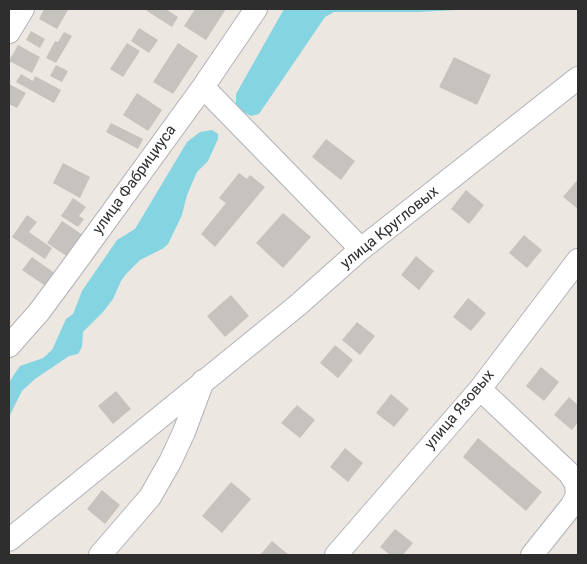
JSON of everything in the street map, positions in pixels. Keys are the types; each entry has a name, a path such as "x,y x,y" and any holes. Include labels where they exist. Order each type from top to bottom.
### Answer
{"street":[{"name":"улица Фабрициуса","path":"9,346 39,312 203,87 256,9"},
{"name":"улица Кругловых","path":"9,540 298,305 362,249 576,85"},
{"path":"203,87 362,249"},
{"name":"улица Язовых","path":"336,555 480,388 578,260"},
{"path":"100,555 150,497 184,432 203,381"},
{"path":"480,388 570,474 576,484 577,495 572,505 532,555"}],"water":[{"path":"284,9 475,9 418,12 334,12 325,17 259,114 251,116 238,109 236,94"},
{"path":"212,130 218,134 218,139 208,161 197,172 187,195 182,215 168,244 140,260 126,274 113,299 83,332 82,347 78,354 69,356 35,379 22,391 9,417 9,383 20,366 43,358 52,350 66,319 73,314 82,291 117,240 135,229 187,142 200,132"}],"building":[{"path":"44,9 68,10 57,29 39,19"},
{"path":"148,9 166,9 178,17 172,27 147,11"},
{"path":"195,9 226,9 206,40 184,26"},
{"path":"139,28 158,40 149,53 131,41"},
{"path":"31,31 45,39 40,48 26,40"},
{"path":"64,32 72,36 56,63 46,58 55,41 58,42"},
{"path":"127,43 140,51 123,77 110,69"},
{"path":"178,43 198,56 173,94 153,82"},
{"path":"18,45 40,57 32,73 9,61"},
{"path":"454,57 491,75 477,105 439,87"},
{"path":"56,65 68,71 62,82 50,76"},
{"path":"21,74 33,81 35,76 61,90 54,103 16,82"},
{"path":"9,84 26,93 17,108 9,104"},
{"path":"137,93 162,110 148,131 123,115"},
{"path":"111,123 143,139 138,149 106,132"},
{"path":"326,139 355,161 341,180 312,157"},
{"path":"63,163 90,177 80,198 53,183"},
{"path":"239,173 247,179 250,175 265,187 215,247 201,234 226,203 219,198"},
{"path":"578,179 578,209 563,197"},
{"path":"466,190 484,205 469,224 451,209"},
{"path":"73,198 86,207 79,216 84,219 78,227 61,216"},
{"path":"283,213 311,237 283,268 256,243"},
{"path":"27,215 37,222 29,232 52,248 45,259 12,237"},
{"path":"62,221 83,235 68,257 47,243"},
{"path":"524,235 542,250 527,268 509,253"},
{"path":"416,256 434,271 419,290 401,275"},
{"path":"32,257 56,274 47,287 22,270"},
{"path":"231,295 249,316 225,337 207,316"},
{"path":"468,298 486,313 471,331 453,317"},
{"path":"357,322 375,336 360,355 342,340"},
{"path":"335,345 353,360 338,378 320,363"},
{"path":"541,367 559,382 544,401 526,386"},
{"path":"116,391 131,409 113,424 98,406"},
{"path":"391,394 409,409 394,427 376,413"},
{"path":"569,397 578,405 578,422 572,430 554,415"},
{"path":"297,405 315,420 300,438 281,423"},
{"path":"478,438 542,492 526,511 463,457"},
{"path":"345,448 363,463 348,482 330,467"},
{"path":"231,482 251,499 222,533 202,516"},
{"path":"102,490 120,505 105,524 87,509"},
{"path":"395,529 413,543 403,555 390,555 380,547"},
{"path":"272,541 289,555 260,555"}]}
